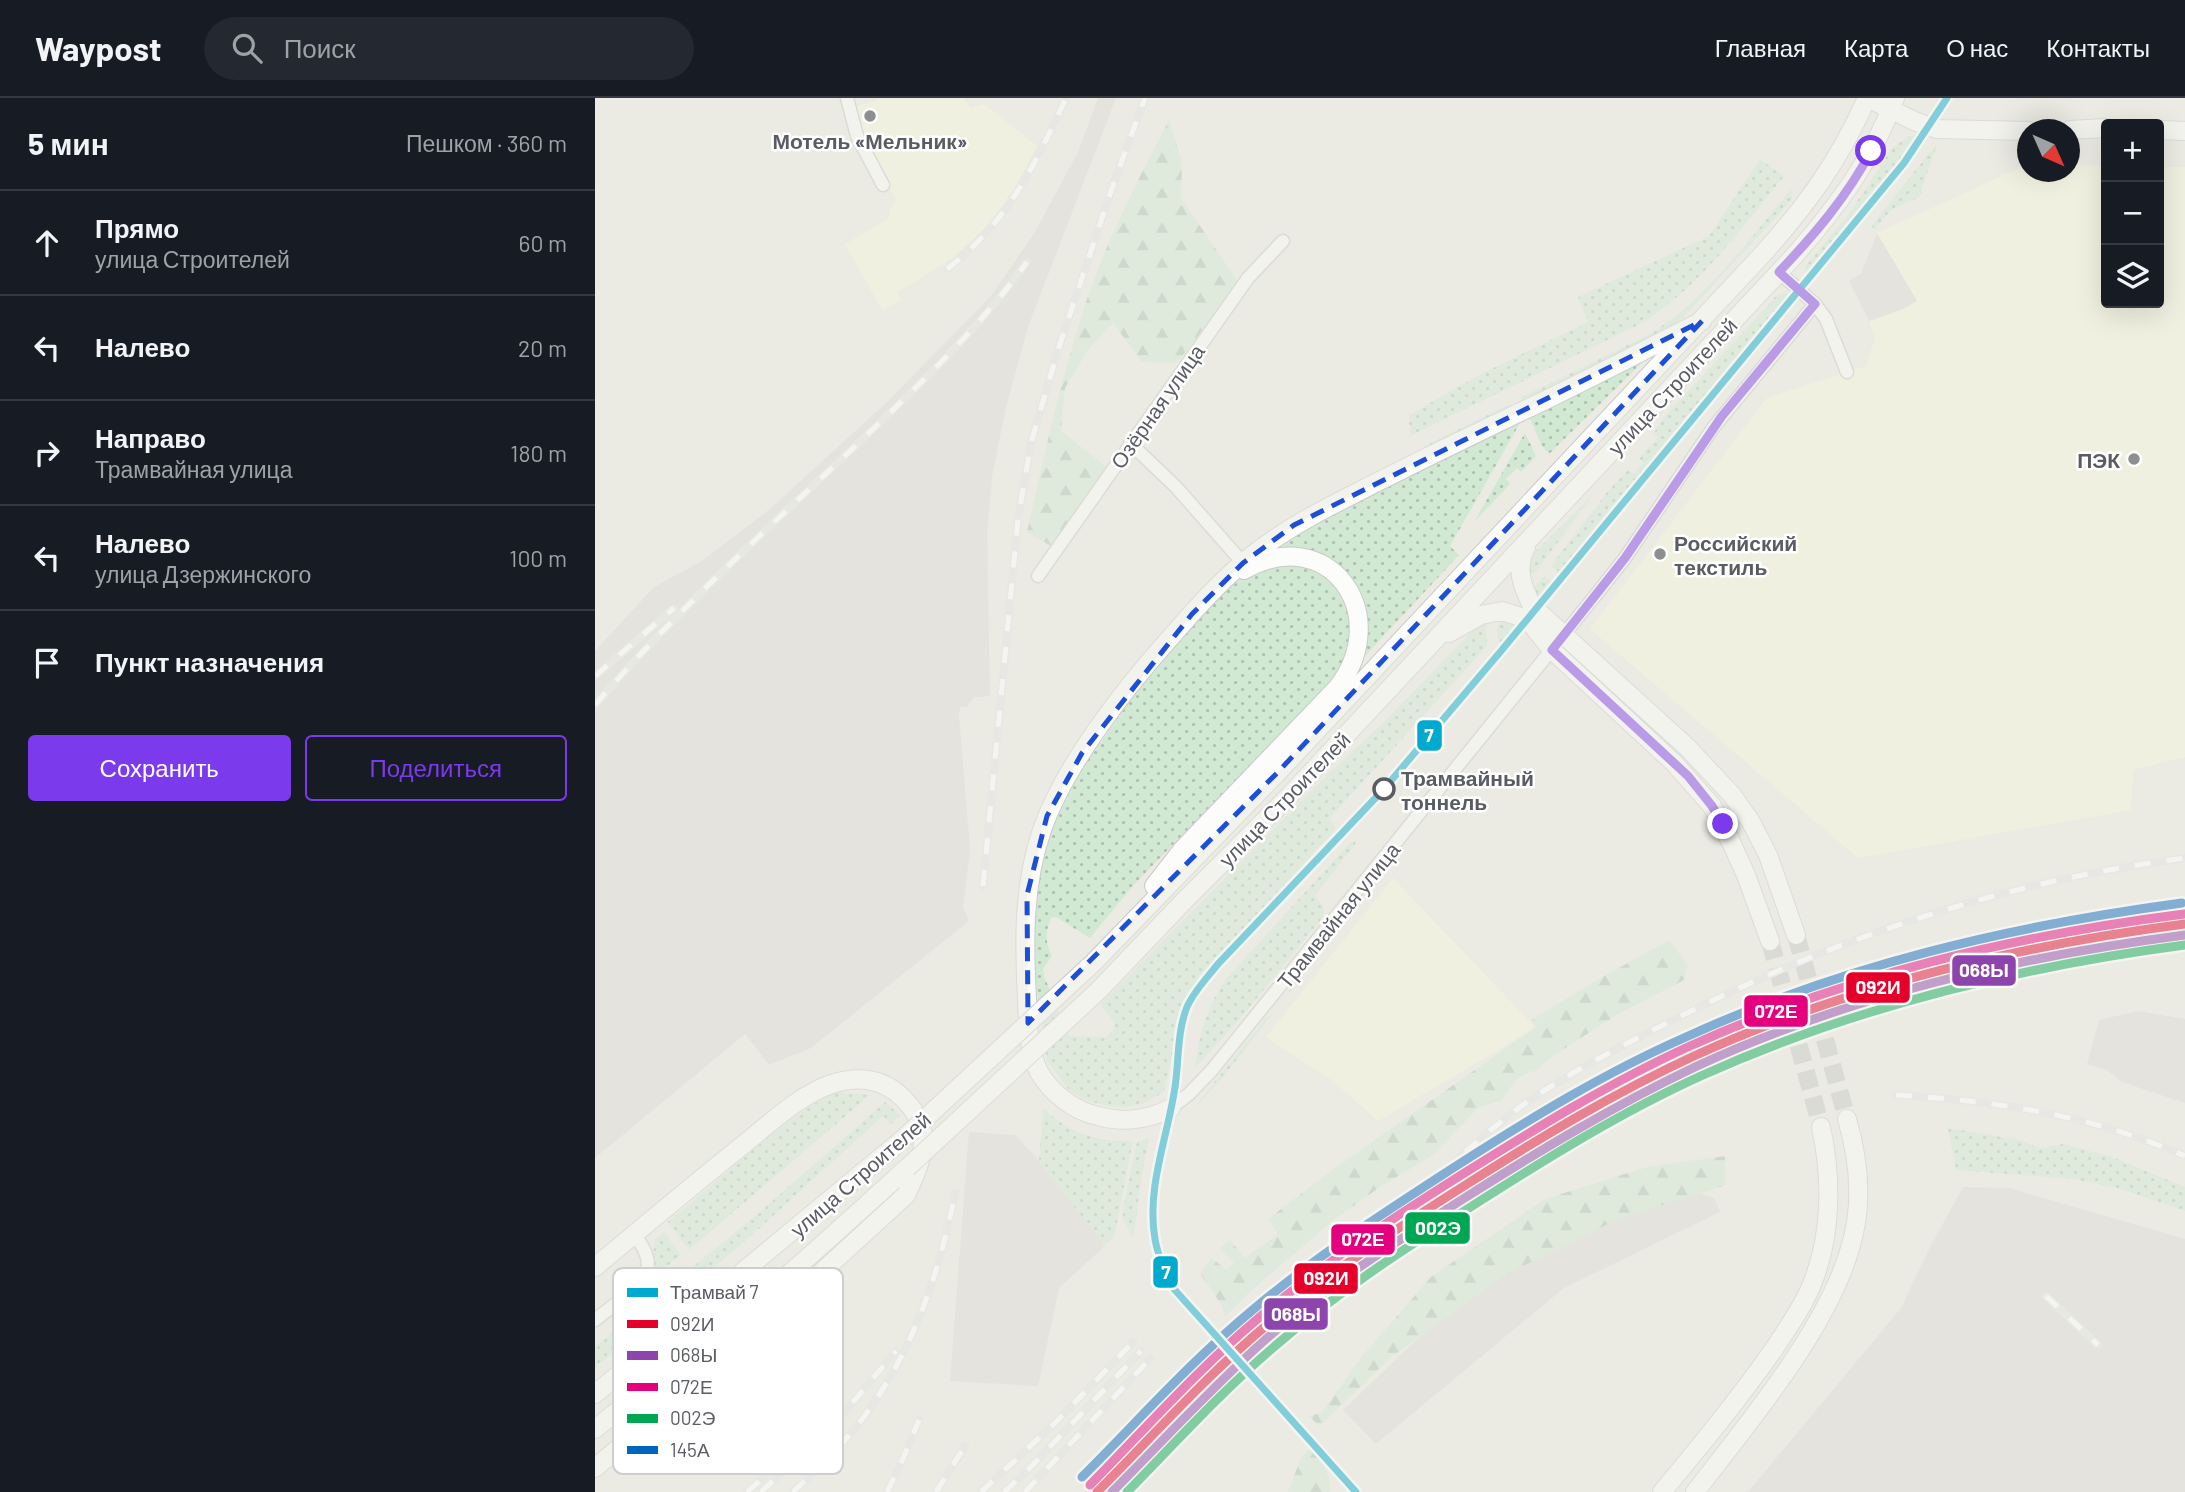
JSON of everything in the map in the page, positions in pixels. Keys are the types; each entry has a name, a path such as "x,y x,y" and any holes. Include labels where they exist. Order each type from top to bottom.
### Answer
{"main road":[{"path":"1867,98 1893,104 1937,129 2017,131"},
{"name":"улица Строителей","path":"747,1268 903,1139 1094,962 1287,763 1702,321 1804,207 1836,160 1867,98"},
{"name":"улица Строителей","path":"796,1268 1098,991 1290,795 1832,213 1871,151 1893,104"},
{"path":"2080,129 2101,128"},
{"path":"2164,130 2185,131"},
{"path":"1171,1108 1147,1118 1109,1119 1093,1115 1071,1105 1044,1080 1033,1058 1027,1020 1024,934 1026,904 1039,839 1053,802 1066,779 1142,671 1215,589 1243,563 1294,525 1411,464 1702,321"},
{"path":"1534,534 1520,564 1522,587 1535,611 1565,634 1688,748 1733,795 1751,822 1767,855 1796,935"},
{"path":"1121,934 1182,850 1338,687 1346,677 1357,653 1360,632 1356,604 1337,576 1317,563 1294,558 1269,560 1249,567 1215,589"},
{"path":"1433,641 1481,615 1502,611 1527,619 1552,650 1674,763 1706,798 1731,842 1770,941"},
{"path":"595,1267 764,1128 818,1088 846,1080 874,1079 891,1087 913,1109 922,1125 925,1146 906,1195 826,1268"},
{"path":"1695,1492 1771,1392 1802,1345 1832,1293 1846,1261 1852,1244 1859,1194 1854,1143 1847,1119"},
{"path":"1662,1492 1747,1387 1783,1335 1812,1284 1823,1242 1829,1202 1826,1151 1821,1126"},
{"name":"улица Строителей","path":"595,1394 613,1379"},
{"name":"улица Строителей","path":"595,1429 613,1415"},
{"path":"595,1468 613,1453"}],"street":[{"path":"847,98 857,136 883,186"},
{"name":"Озёрная улица","path":"1038,576 1248,278 1283,241"},
{"path":"1779,272 1815,304 1830,326 1847,372"},
{"name":"Трамвайная улица","path":"1171,1108 1212,1070 1565,634 1625,558 1722,416 1815,304"},
{"path":"1130,443 1176,487 1243,563"},
{"path":"634,1234 647,1256 648,1268"},
{"path":"595,1320 613,1306"}],"highlighted area":[{"path":"1702,321 1277,773 1028,1023 1027,895 1047,816 1082,753 1192,614 1243,563 1294,525"}],"shaded area":[{"path":"883,98 964,98 970,108 984,104 1037,146 1012,193 985,228 952,258 898,292 901,300 882,310 845,244 888,219 896,200 860,131 853,107"},
{"path":"1098,98 1116,98 1028,327 1006,407 992,477 987,533 990,696 974,697 967,707 960,707 959,715 970,850 963,908 969,921 811,1048 769,1065 745,1034 595,1158 595,651 654,587 702,561 771,508 886,403 991,296 1035,232 1078,152"},
{"path":"2080,165 2101,166 2101,308 2164,308 2164,167 2185,167 2185,757 2133,770 2131,810 1858,858 1590,629 1767,398 1866,366 1875,338 1869,321 1917,301 1877,233 2017,169 2017,182 2080,182"},
{"path":"1877,233 1917,301 1869,321 1849,281 1861,274"},
{"path":"1393,878 1534,1026 1378,1121 1333,1081 1266,1037"},
{"path":"2138,1011 2185,1019 2185,1103 2122,1082 2107,1070 2087,1064 2099,1020"},
{"path":"969,1132 1015,1135 1035,1156 1105,1246 1059,1288 1038,1386 950,1381"},
{"path":"1963,1187 2009,1188 2185,1239 2185,1492 1748,1492 1901,1308"},
{"path":"1701,1193 1714,1198 1720,1212 1564,1288 1376,1444 1343,1410 1479,1280 1509,1257 1639,1211"}],"green space":[{"path":"1169,120 1182,161 1181,198 1239,283 1177,363 1142,362 1113,323 1088,350 1065,388 1061,431 1107,467 1053,547 1027,532 1068,361 1085,305 1113,234"},
{"path":"1921,134 1807,280 1805,267 1848,215 1893,147 1910,136"},
{"path":"1938,142 1919,197 1891,210 1875,229 1871,226"},
{"path":"1760,159 1784,176 1716,258 1677,298 1636,326 1410,436 1409,415 1479,375 1588,322 1578,297 1709,236"},
{"path":"1791,189 1792,200 1675,326 1523,405 1520,398 1650,334 1670,320 1726,268"},
{"path":"1786,293 1792,298 1684,422 1562,574 1551,566 1608,491 1628,470 1633,474 1644,463 1639,458 1658,437 1654,433 1663,418 1777,295"},
{"path":"1648,357 1549,454 1542,446 1528,414"},
{"path":"1508,405 1510,409 1429,450 1422,447"},
{"path":"1519,421 1450,546 1459,555 1363,658 1366,632 1364,610 1349,577 1335,565 1317,556 1271,547 1367,495"},
{"path":"1525,433 1536,456 1521,472 1517,468 1506,479 1510,484 1474,522"},
{"path":"1593,495 1538,569 1529,577 1529,566 1535,552"},
{"path":"1289,562 1321,572 1345,597 1351,619 1348,655 1338,674 1132,887 1090,938 1056,917 1051,918 1047,937 1052,956 1043,969 1044,976 1069,1036 1106,1037 1114,1030 1114,1022 1100,1004 1474,629 1486,621 1487,646 1329,819 1336,829 1199,977 1182,1011 1164,1092 1143,1104 1127,1107 1108,1106 1085,1100 1068,1089 1047,1061 1036,983 1035,908 1041,857 1061,809 1084,766 1134,695 1217,599 1242,578"},
{"path":"1544,576 1555,584 1539,602 1530,593"},
{"path":"1504,619 1520,625 1503,644 1498,641 1497,627"},
{"path":"1354,841 1356,843 1315,896 1324,908 1323,917 1239,1020 1195,1068 1205,1021 1226,979"},
{"path":"1361,903 1288,994 1293,982 1350,911"},
{"path":"1669,940 1688,965 1684,980 1615,1016 1553,1056 1536,1071 1516,1080 1501,1101 1479,1107 1433,1155 1380,1187 1335,1219 1252,1290 1225,1317 1221,1304 1201,1275 1211,1258 1226,1269 1234,1262 1220,1248 1230,1240 1245,1258 1278,1234 1268,1219 1335,1168 1536,1027 1531,1020"},
{"path":"1274,1012 1223,1077 1190,1113 1264,1020"},
{"path":"834,1092 870,1095 689,1250 668,1222 770,1136"},
{"path":"885,1102 900,1115 891,1124 883,1116 713,1268 692,1268"},
{"path":"1043,1108 1073,1130 1096,1138 1133,1141 1114,1238 1104,1245 1039,1161"},
{"path":"1948,1128 2019,1140 2040,1148 2064,1144 2112,1157 2185,1187 2185,1211 2124,1190 2074,1179 1956,1170"},
{"path":"1149,1138 1132,1236 1123,1220 1123,1208 1137,1142"},
{"path":"1725,1156 1726,1185 1618,1219 1505,1275 1389,1359 1320,1426 1308,1416 1321,1413 1363,1355 1431,1277 1545,1199 1647,1167"},
{"path":"664,1232 681,1255 665,1268 651,1268 655,1239"},
{"path":"613,1332 613,1353 595,1368 595,1347"},
{"path":"1309,1449 1325,1468 1330,1492 1288,1492 1301,1458"}],"tunnel":[{"path":"1796,935 1847,1119"},
{"path":"1770,941 1821,1127"}],"railway":[{"path":"947,269 987,232 1003,212 1031,169 1066,98"},
{"path":"983,886 1018,519 1031,443 1058,350 1145,98"},
{"path":"595,705 687,606 943,360 987,313 1027,262"},
{"path":"595,676 674,608"},
{"path":"1441,1173 1516,1110 1563,1079 1675,1019 1797,963 1923,917 1988,898 2053,881 2185,858"},
{"path":"1896,1095 1971,1101 2043,1112 2115,1130 2185,1156"},
{"path":"843,1441 866,1414 890,1377 915,1327 935,1275 955,1193"},
{"path":"2046,1296 2098,1345"},
{"path":"981,1492 1057,1421 1133,1342"},
{"path":"843,1414 896,1351"},
{"path":"1004,1492 1141,1351"},
{"path":"1025,1492 1150,1359"},
{"path":"887,1492 919,1420"},
{"path":"936,1492 965,1446"},
{"path":"761,1492 780,1474"},
{"path":"793,1492 812,1474"},
{"path":"747,1492 766,1475"}],"tram line":[{"name":"7","path":"1356,1492 1174,1289 1160,1259 1155,1239 1153,1201 1172,1106 1181,1026 1187,1007 1218,964 1384,789 1501,651 1904,163 1947,98"}],"transit line":[{"name":"145А","path":"1082,1477 1210,1348 1303,1270 1481,1150 1626,1066 1746,1012 1867,969 1992,937 2118,912 2182,903"},
{"name":"072Е","path":"1090,1485 1216,1356 1308,1278 1458,1177 1630,1075 1749,1021 1870,979 1994,947 2184,914"},
{"name":"092И","path":"1097,1492 1223,1364 1315,1287 1388,1235 1492,1168 1635,1085 1753,1031 1873,989 2059,944 2185,924"},
{"name":"068Ы","path":"1112,1492 1246,1357 1313,1301 1387,1248 1463,1199 1636,1097 1695,1067 1754,1042 1874,999 1997,967 2185,935"},
{"name":"002Э","path":"1127,1492 1236,1381 1321,1308 1444,1224 1554,1155 1642,1105 1703,1075 1761,1051 1879,1009 1939,992 2061,965 2185,945"}],"place":[{"name":"Мотель «Мельник»","path":"870,116"},
{"name":"ПЭК","path":"2134,459"},
{"name":"Российский текстиль","path":"1660,554"},
{"name":"Трамвайный тоннель","path":"1384,789"}],"route":[{"path":"1723,824 1688,776 1552,650 1625,558 1722,416 1815,304 1779,272 1832,213 1871,151"}]}
